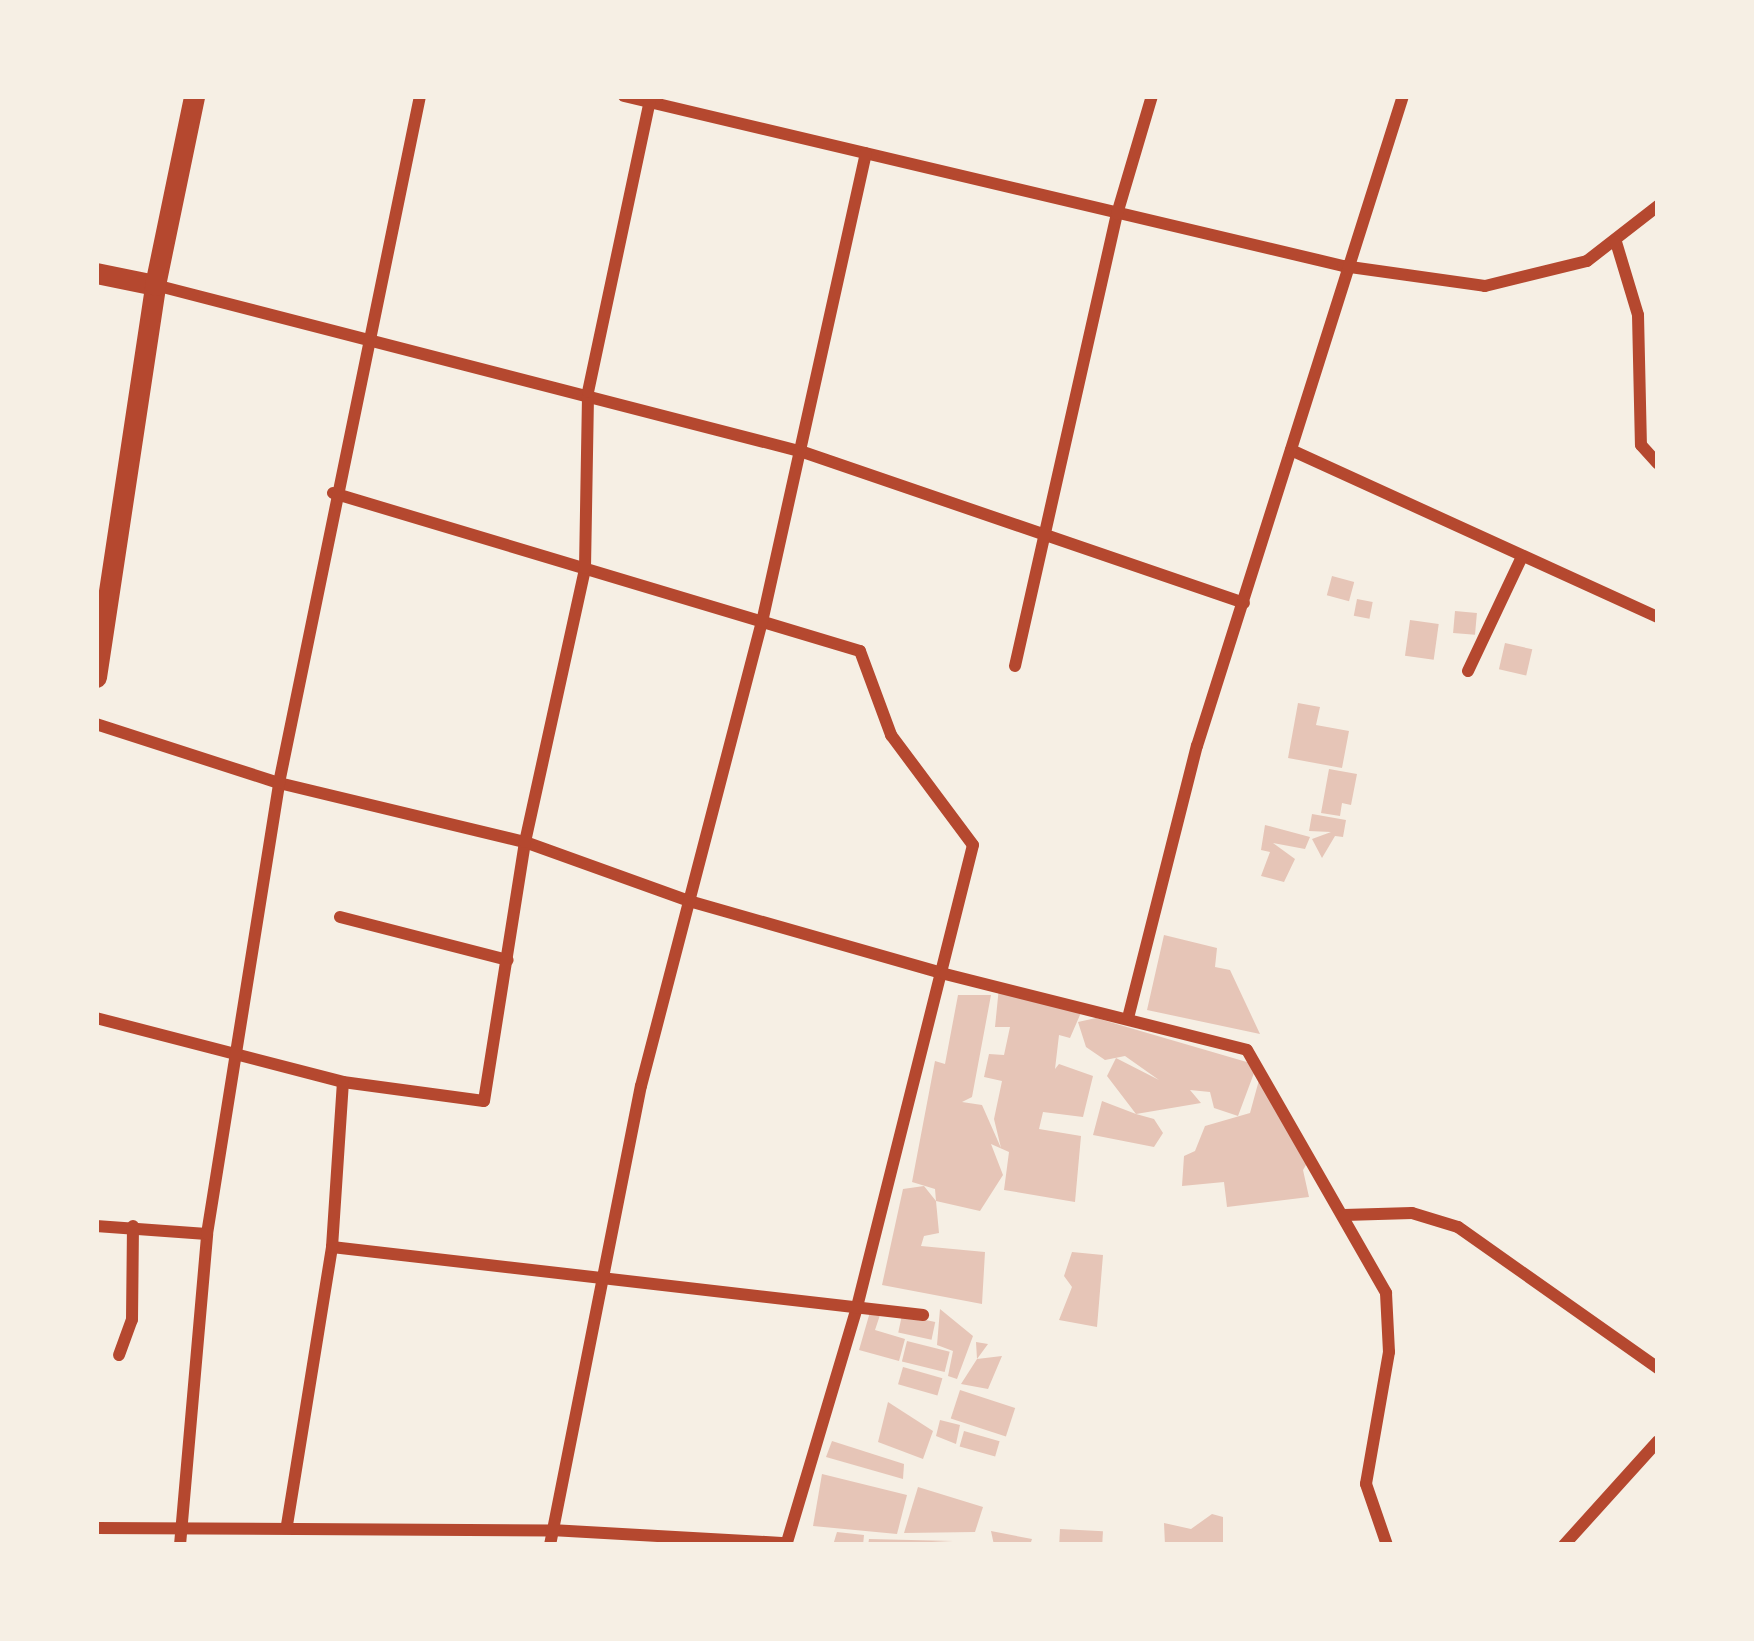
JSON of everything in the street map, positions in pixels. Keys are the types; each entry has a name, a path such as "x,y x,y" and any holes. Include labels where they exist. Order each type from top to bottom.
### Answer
{"main road":[{"path":"96,677 155,285 194,96"},
{"path":"96,273 155,285"}],"street":[{"path":"180,1545 208,1234 279,783 364,338 420,96"},
{"path":"624,96 1343,266 1485,286 1587,261 1658,206"},
{"path":"1015,666 1117,214 1152,96"},
{"path":"1128,1018 1193,761 1343,266 1402,96"},
{"path":"96,1018 236,1058 343,1082 484,1101 525,842 585,568 587,392 650,99"},
{"path":"550,1545 601,1279 689,901 762,622 866,153"},
{"path":"1616,242 1638,315 1641,445 1658,464"},
{"path":"155,285 587,392 802,452 1244,603"},
{"path":"1291,450 1521,559 1658,617"},
{"path":"96,1528 287,1525 551,1530 786,1544 858,1304 945,974 973,845 891,735 865,656 333,493"},
{"path":"1468,671 1521,559"},
{"path":"96,724 279,783 525,842 689,901 945,974 1247,1050 1344,1215 1392,1313 1366,1484 1388,1545"},
{"path":"340,916 508,960"},
{"path":"287,1525 332,1246 343,1082"},
{"path":"1344,1215 1412,1213 1458,1227 1658,1368"},
{"path":"96,1226 208,1234"},
{"path":"119,1355 131,1320 133,1226"},
{"path":"332,1246 923,1315"},
{"path":"1564,1545 1658,1441"},
{"path":"388,1545 390,1528"}],"building":[{"path":"1332,576 1354,582 1349,601 1327,595"},
{"path":"1357,599 1373,602 1369,619 1354,616"},
{"path":"1455,611 1477,613 1475,635 1453,633"},
{"path":"1410,620 1439,624 1434,660 1405,656"},
{"path":"1505,643 1532,649 1526,676 1499,669"},
{"path":"1298,703 1320,707 1316,725 1349,731 1342,768 1288,758"},
{"path":"1329,769 1357,774 1351,805 1342,803 1340,816 1321,813"},
{"path":"1312,814 1346,820 1343,837 1335,836 1322,858 1312,839 1331,832 1309,831"},
{"path":"1265,825 1310,837 1305,849 1273,843 1295,859 1284,882 1261,876 1270,852 1261,850"},
{"path":"1164,935 1217,948 1215,967 1230,970 1260,1034 1147,1010"},
{"path":"999,987 1083,1008 1070,1038 1059,1035 1055,1069 1059,1064 1093,1076 1083,1117 1043,1112 1039,1129 1081,1136 1075,1202 1004,1190 1009,1152 991,1144 1003,1175 980,1211 936,1201 935,1189 912,1182 935,1061 945,1064 958,995 991,995 972,1097 962,1102 982,1105 1001,1148 994,1119 1002,1081 984,1077 989,1054 1004,1055 1010,1027 995,1027"},
{"path":"1096,1018 1257,1065 1238,1116 1214,1108 1210,1092 1190,1090 1201,1103 1136,1114 1107,1076 1116,1058 1159,1080 1125,1056 1105,1060 1086,1047 1078,1022"},
{"path":"1259,1080 1312,1155 1303,1170 1309,1197 1227,1207 1224,1182 1182,1186 1184,1156 1195,1151 1205,1126 1250,1113"},
{"path":"1102,1101 1154,1119 1163,1133 1154,1147 1093,1135"},
{"path":"924,1186 936,1201 939,1233 924,1236 921,1246 985,1252 982,1304 882,1285 903,1189"},
{"path":"1072,1252 1103,1255 1097,1327 1059,1320 1072,1287 1064,1276"},
{"path":"940,1309 973,1336 957,1379 948,1376 953,1351 937,1345"},
{"path":"870,1312 880,1315 875,1330 905,1339 899,1361 859,1350"},
{"path":"902,1315 935,1322 932,1340 898,1333"},
{"path":"907,1341 950,1352 945,1372 902,1361"},
{"path":"976,1342 988,1344 977,1359"},
{"path":"1002,1356 988,1389 961,1384 977,1359"},
{"path":"903,1367 942,1378 937,1396 898,1384"},
{"path":"960,1390 1015,1408 1006,1436 951,1419"},
{"path":"888,1402 933,1431 923,1459 878,1442"},
{"path":"940,1420 960,1425 956,1444 936,1436"},
{"path":"964,1431 1000,1441 995,1457 960,1446"},
{"path":"832,1441 904,1464 903,1479 826,1457"},
{"path":"822,1474 907,1495 897,1534 813,1526"},
{"path":"918,1487 983,1507 975,1532 904,1533"},
{"path":"1212,1514 1223,1517 1223,1545 1165,1545 1164,1523 1191,1529"},
{"path":"1060,1529 1103,1531 1102,1545 1059,1545"},
{"path":"991,1531 1032,1539 1030,1545 994,1545"},
{"path":"837,1532 864,1535 863,1545 833,1545"},
{"path":"869,1539 953,1541 868,1545"}]}
